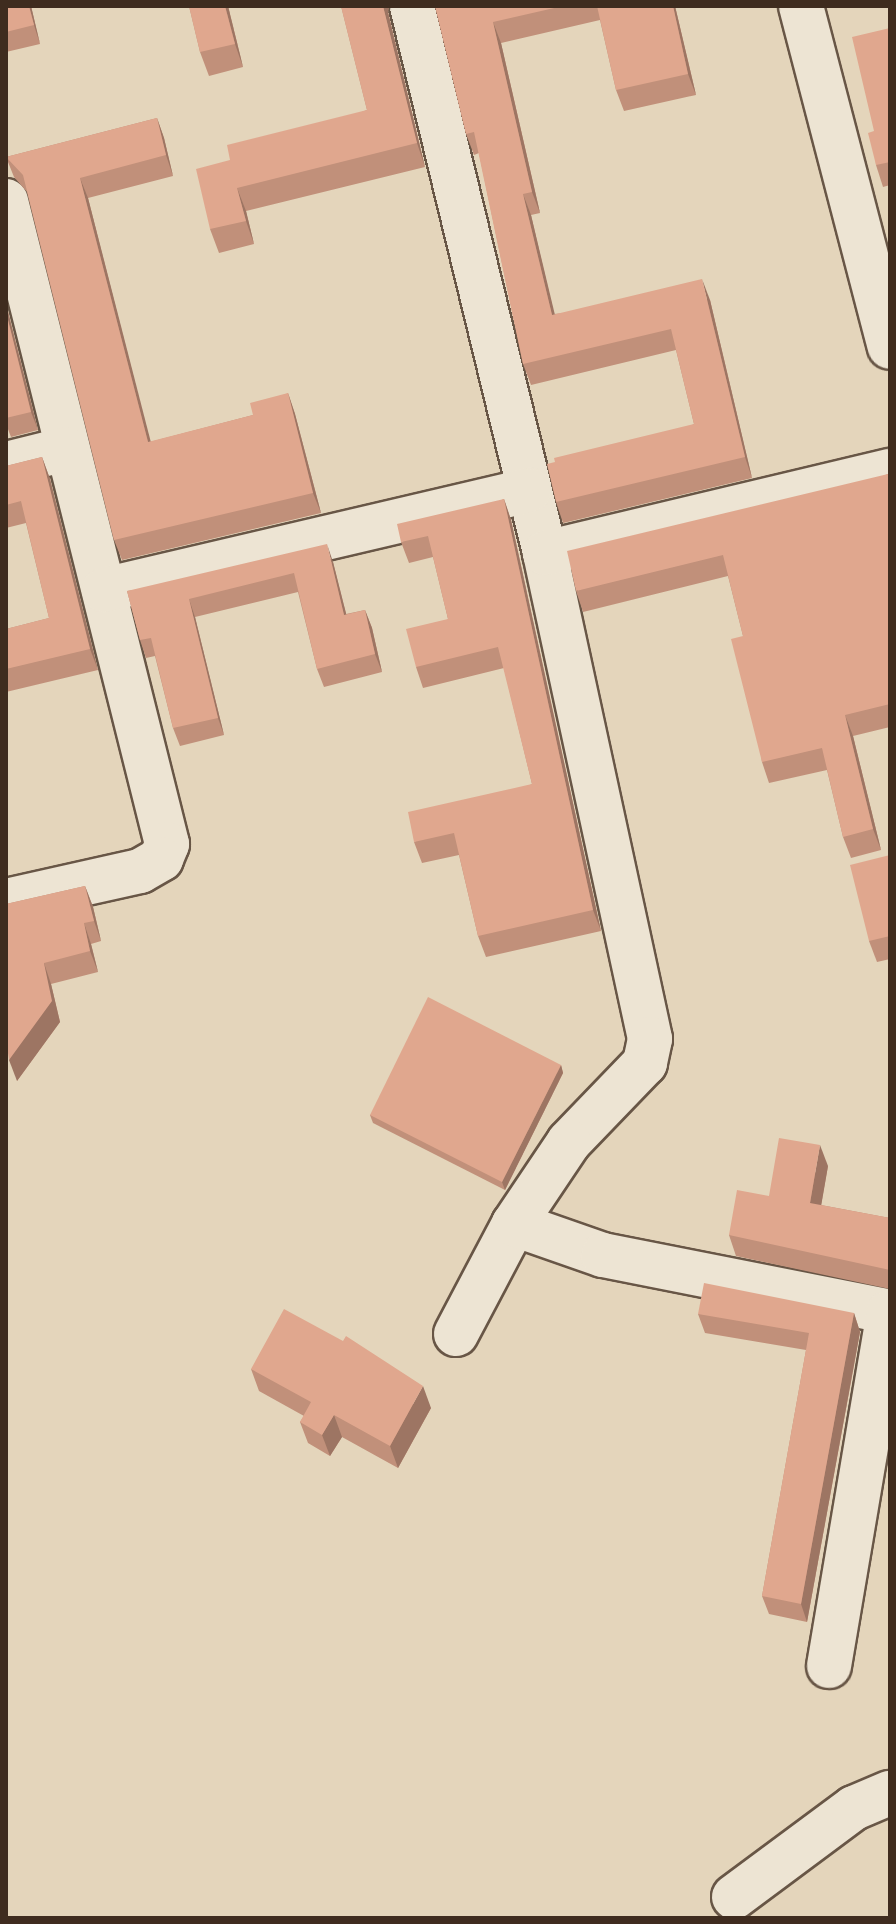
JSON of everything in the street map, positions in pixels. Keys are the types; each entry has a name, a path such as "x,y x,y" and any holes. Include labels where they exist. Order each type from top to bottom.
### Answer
{"street":[{"path":"412,6 545,553 650,1039 645,1063 569,1142 514,1224 456,1334"},
{"path":"801,6 890,347"},
{"path":"6,201 66,449 162,813 166,852 140,871 6,901"},
{"path":"6,464 66,449"},
{"path":"545,553 890,471"},
{"path":"104,590 529,490"},
{"path":"514,1224 603,1255 890,1312 829,1666"},
{"path":"734,1897 854,1808 890,1793"}],"building":[{"path":"6,6 29,6 34,25 6,32"},
{"path":"189,6 225,6 235,44 200,52"},
{"path":"341,6 383,6 417,143 237,188 246,221 210,229 196,169 230,160 227,145 367,110"},
{"path":"435,6 563,6 493,22 532,192 523,194 552,315 702,279 745,457 556,502 547,464 555,462 554,458 694,424 671,329 523,364 474,132 466,134"},
{"path":"597,6 673,6 688,74 616,90"},
{"path":"890,28 890,162 876,165 868,133 874,131 852,37"},
{"path":"157,118 166,155 80,178 148,442 253,415 250,403 288,393 313,493 114,540 23,175 6,157"},
{"path":"6,312 31,412 6,418"},
{"path":"42,457 90,649 6,669 6,629 49,618 21,501 6,505 6,466"},
{"path":"888,474 890,704 845,715 873,829 843,837 822,748 762,762 731,639 743,636 723,555 576,591 567,551"},
{"path":"504,499 593,910 478,936 454,833 414,842 408,812 532,784 498,647 416,667 406,629 448,619 428,536 401,542 397,524"},
{"path":"327,544 344,615 365,610 375,654 317,669 294,573 189,599 218,718 173,728 151,638 140,640 127,591"},
{"path":"890,855 890,936 869,941 850,865"},
{"path":"85,886 94,921 84,923 90,951 44,963 52,1001 9,1060 6,1039 6,904"},
{"path":"428,997 561,1065 502,1182 370,1115"},
{"path":"779,1138 820,1145 810,1203 890,1218 890,1270 729,1235 737,1190 769,1196"},
{"path":"704,1283 854,1313 801,1604 762,1596 809,1333 698,1314"},
{"path":"284,1309 343,1341 346,1336 423,1386 390,1446 334,1415 322,1435 300,1422 311,1402 251,1369"}]}
